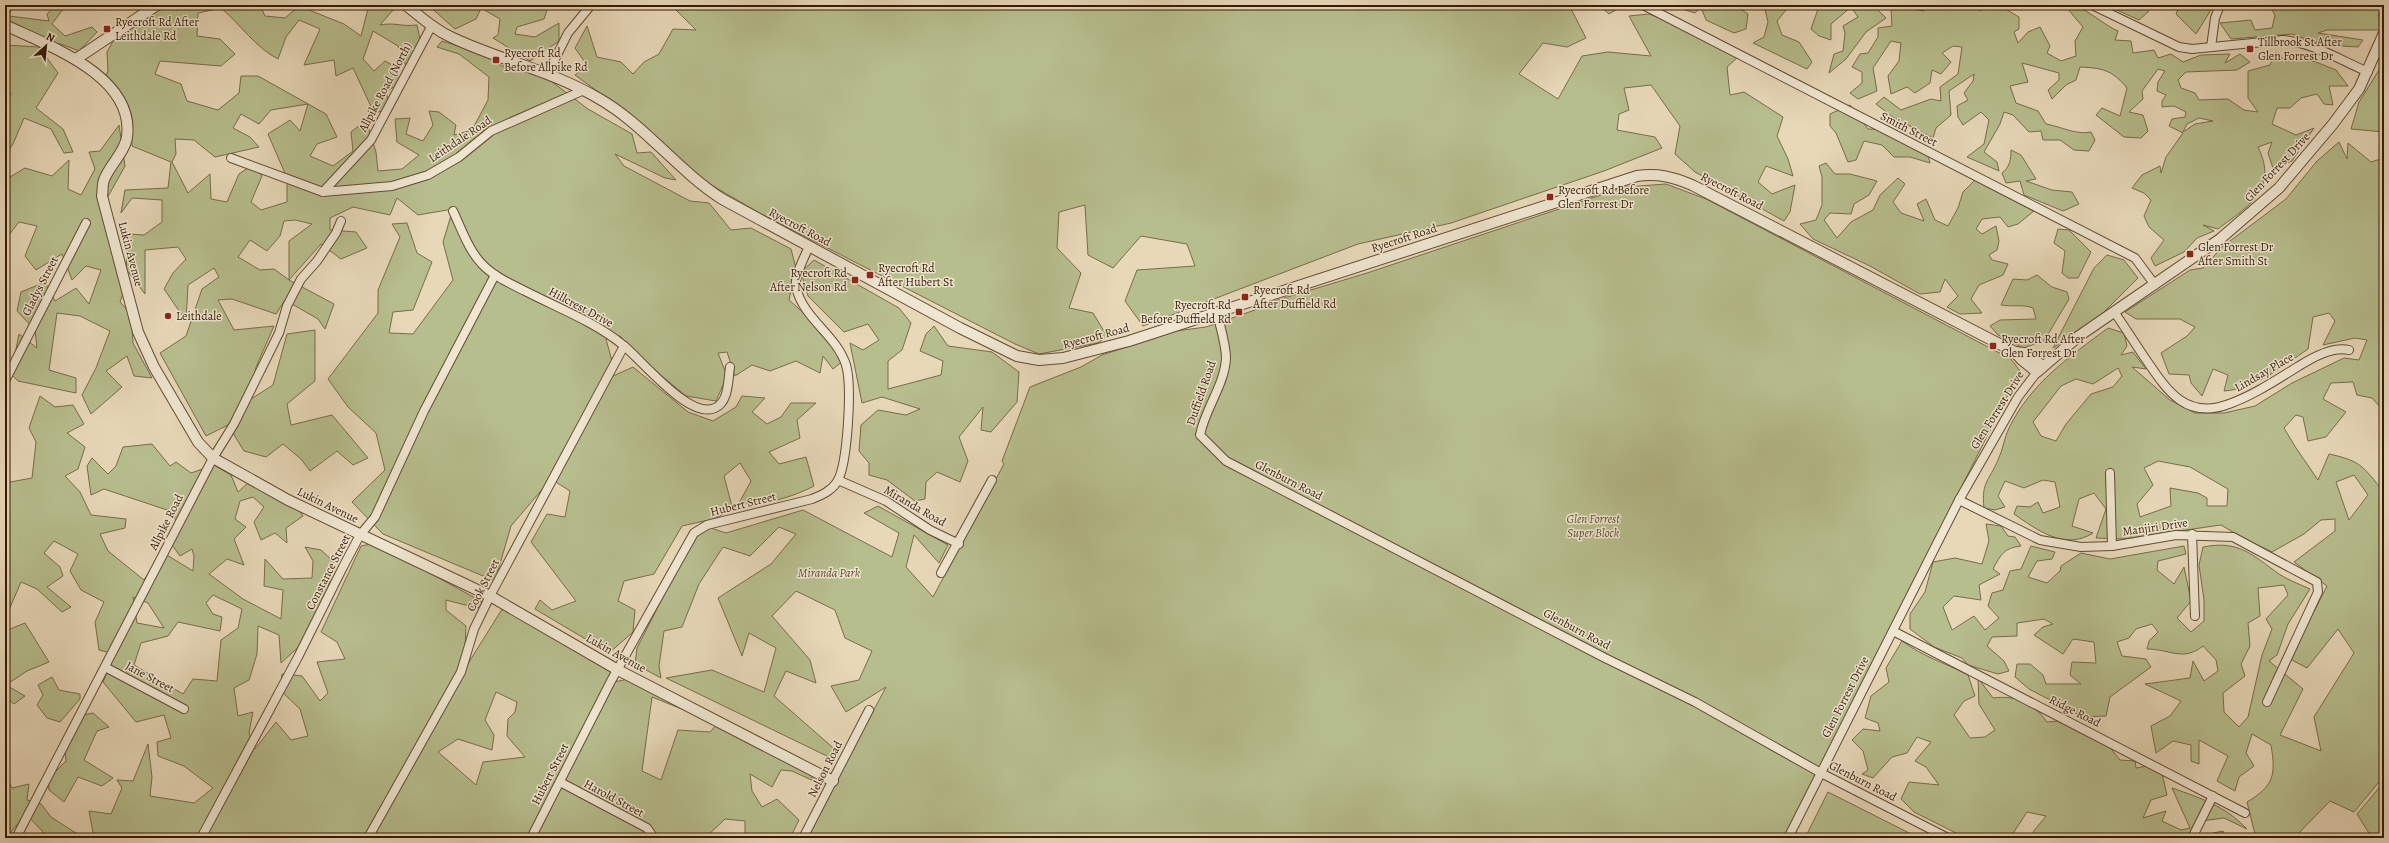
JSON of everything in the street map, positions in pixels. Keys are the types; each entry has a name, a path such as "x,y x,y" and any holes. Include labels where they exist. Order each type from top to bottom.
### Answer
{"street":[{"path":"5,25 76,59 157,5"},
{"name":"Ryecroft Road","path":"406,5 432,25 454,38 548,73 584,90 616,110 698,183 722,199 993,346 1016,356 1039,360 1062,358 1129,341 1558,201 1637,176 1651,174 1676,178 1692,184 2015,352 2024,353 2040,369"},
{"path":"548,73 568,32 591,5"},
{"name":"Smith Street","path":"1643,5 2135,258 2156,285"},
{"path":"2092,5 2179,47 2192,49 2283,40 2296,41 2331,54 2368,72"},
{"path":"2212,47 2215,18 2220,5"},
{"name":"Allpike Road (North)","path":"322,192 371,140 432,25"},
{"name":"Glen Forrest Drive","path":"1788,838 1959,500 2018,397 2040,369 2079,336 2156,285 2220,239 2279,188 2351,101 2368,72 2384,33"},
{"name":"Lukin Avenue","path":"76,59 98,74 126,111 127,139 103,181 102,196 138,332 154,367 198,442 213,458 288,500 360,535 408,555 490,596 618,670 832,781"},
{"name":"Leithdale Road","path":"231,158 322,192 392,186 428,175 459,157 490,132 584,90"},
{"name":"Hillcrest Drive","path":"453,211 481,264 495,275 603,330 624,346 677,396 703,409 715,408 723,401 730,367"},
{"name":"Allpike Road","path":"16,838 213,458 234,424 279,334 287,306 301,279 317,261 336,233 341,221"},
{"name":"Gladys Street","path":"5,381 86,223"},
{"path":"809,246 796,284 802,305 837,346 846,366 849,433 838,480"},
{"name":"Constance Street","path":"201,838 298,657 360,535 375,517 424,411 495,275"},
{"name":"Duffield Road","path":"1200,435 1203,418 1223,375 1226,358 1217,312"},
{"name":"Lindsay Place","path":"2115,313 2167,390 2182,402 2196,408 2211,409 2228,405 2248,397 2304,363 2339,348 2350,350"},
{"name":"Cook Street","path":"368,838 461,672 474,629 490,596 624,346"},
{"name":"Glenburn Road","path":"1200,435 1226,461 1605,658 1695,702 1821,773 1948,838"},
{"path":"2110,473 2112,546"},
{"name":"Miranda Road","path":"838,480 886,501 930,530 959,544"},
{"name":"Hubert Street","path":"531,838 618,670 694,533 707,526 812,499 825,493 838,480"},
{"path":"941,573 959,544 992,480"},
{"name":"Manjiri Drive","path":"1959,500 2040,540 2081,547 2112,546 2192,534 2233,537 2317,582 2318,592 2266,702"},
{"path":"2192,534 2195,616"},
{"name":"Ridge Road","path":"1893,631 2245,813"},
{"name":"Jane Street","path":"105,667 184,709"},
{"name":"Nelson Road","path":"804,838 869,710"},
{"name":"Harold Street","path":"560,782 647,828 654,838"},
{"path":"2192,838 2213,796"}],"green space":[{"path":"5,5 12,5 9,16 49,21 47,14 56,5 60,5 63,9 52,24 65,36 92,27 97,32 79,51 61,44 52,44 5,21"},
{"path":"164,5 260,5 265,16 285,18 299,6 344,24 361,36 369,5 390,5 393,10 380,25 417,25 420,39 408,71 398,46 373,31 363,59 374,71 385,61 396,67 401,82 386,92 391,109 374,113 353,68 336,76 334,60 304,65 320,29 299,20 286,37 278,59 262,49 221,8 198,13 197,36 220,39 235,54 221,66 160,61 155,74 181,84 187,101 218,110 239,93 241,76 258,76 326,114 337,137 317,144 310,156 333,166 353,151 351,132 366,120 376,152 378,171 402,169 419,155 397,142 395,119 410,118 406,134 423,141 433,125 429,111 439,112 456,125 454,135 472,130 488,100 489,77 459,54 437,47 442,41 481,53 502,66 535,69 588,109 632,134 637,153 651,152 676,180 665,178 615,154 624,166 690,201 709,203 731,230 751,228 791,249 796,268 789,300 815,323 844,360 833,369 823,356 820,373 796,361 770,371 752,365 735,376 727,352 718,353 727,376 716,401 686,396 645,362 620,336 606,339 612,361 602,381 633,367 688,412 713,421 736,407 742,396 765,398 752,412 767,424 781,417 791,403 816,403 797,420 800,438 769,452 779,464 806,457 814,486 778,500 758,503 739,503 751,481 740,463 724,476 733,510 713,519 682,526 654,574 624,581 618,601 635,610 633,632 609,653 535,609 540,600 552,610 576,601 531,542 547,514 565,517 570,491 551,479 511,526 495,581 383,534 352,502 385,470 376,433 348,407 328,379 378,313 378,290 400,237 392,224 407,223 417,253 432,262 413,310 393,312 389,333 413,334 453,280 443,242 453,209 418,215 397,198 390,215 353,207 330,218 330,230 356,232 367,248 341,259 321,244 289,280 334,304 325,329 318,319 285,300 276,314 232,299 218,300 234,330 274,326 256,367 251,399 273,385 287,334 315,330 315,381 287,404 291,425 332,415 368,458 353,465 337,451 310,471 301,459 283,444 266,457 244,451 228,425 206,436 160,353 186,336 202,289 219,277 214,268 188,285 186,321 164,289 173,273 186,259 178,247 145,250 145,294 126,269 129,234 144,235 162,222 162,200 132,198 121,213 125,190 168,188 171,162 132,146 131,114 117,89 105,78 108,71 107,52 123,23 137,20","holes":["308,104 300,131 290,120 268,134 287,178 287,202 261,210 251,202 262,176 255,163 239,174 227,202 211,199 210,174 188,193 172,162 176,154 175,139 194,140 215,157 259,147 250,137 233,128 241,114 259,124 271,110","295,220 312,224 289,241 289,280 274,269 260,270 238,257 250,240 267,251 280,236 284,221"]},
{"path":"428,5 565,5 570,10 548,7 544,19 517,27 515,34 535,37 559,23 559,41 530,61 493,38 498,35 500,19 481,8 476,19 455,29"},
{"path":"671,5 1569,5 1586,38 1567,47 1543,43 1519,74 1558,99 1582,56 1608,52 1651,56 1629,16 1649,14 1722,42 1738,57 1727,67 1730,95 1744,92 1783,117 1777,136 1788,159 1793,176 1766,166 1758,182 1772,194 1795,185 1790,212 1784,221 1695,172 1675,154 1680,126 1651,85 1624,88 1629,110 1619,114 1617,130 1655,137 1662,148 1604,171 1451,223 1358,244 1143,326 1125,301 1137,270 1195,266 1187,244 1141,236 1113,268 1088,255 1085,205 1059,212 1057,248 1081,273 1069,308 1093,313 1107,336 1098,343 1039,354 1015,344 763,215 701,179 604,96 575,75 587,65 575,48 587,26 597,57 621,62 633,74 644,62 659,54 673,29 696,30"},
{"path":"1599,5 1624,5 1609,14"},
{"path":"1676,5 1734,5 1748,14 1746,29 1734,33 1706,20 1701,7 1695,13 1676,7"},
{"path":"1764,5 1790,5 1777,21 1782,35 1799,42 1812,62 1807,69 1753,43 1764,37 1768,22"},
{"path":"1815,5 1873,5 1886,18 1866,32 1846,59 1829,73 1834,54 1843,51 1845,33 1843,26 1858,17 1851,7 1831,24 1831,40 1819,36 1811,29 1818,9"},
{"path":"1892,5 1903,5 1907,8 1924,11 1921,5 1978,5 1979,11 1990,6 1999,6 2019,17 2019,29 2014,32 2018,43 2028,32 2040,27 2050,46 2047,53 2061,61 2076,56 2075,41 2083,27 2067,8 2070,5 2075,6 2081,8 2118,31 2115,40 2131,41 2133,53 2154,50 2158,58 2171,54 2183,62 2201,55 2230,54 2225,63 2240,54 2250,62 2237,70 2186,72 2178,80 2181,88 2195,93 2199,100 2228,99 2244,110 2258,112 2248,98 2248,71 2270,65 2276,52 2286,62 2293,56 2316,62 2336,70 2348,86 2329,86 2333,105 2324,104 2317,94 2301,98 2290,108 2277,108 2272,124 2296,135 2314,128 2292,161 2273,168 2268,153 2272,142 2258,147 2264,162 2265,175 2257,196 2240,213 2218,229 2203,225 2214,231 2197,238 2184,252 2155,266 2151,258 2164,240 2149,227 2144,216 2151,200 2144,193 2132,188 2142,175 2160,166 2161,173 2166,157 2183,133 2169,126 2172,119 2185,117 2186,112 2174,106 2162,107 2162,101 2166,95 2157,91 2158,82 2165,71 2158,69 2142,91 2143,99 2129,112 2143,115 2148,131 2141,138 2124,137 2096,115 2102,108 2120,116 2127,88 2117,77 2101,69 2080,67 2076,80 2066,85 2052,99 2048,90 2059,80 2059,73 2022,63 2028,82 2010,86 2016,103 2038,111 2046,124 2074,132 2091,132 2095,140 2089,151 2074,150 2060,140 2043,140 2041,131 2029,132 2013,115 2004,112 2000,124 1984,152 1997,162 1999,171 1967,157 1984,144 1989,120 1981,112 1963,125 1958,117 1957,106 1968,100 1964,93 1973,81 1974,74 1949,91 1951,115 1936,128 1933,138 1894,118 1876,104 1884,97 1901,110 1931,99 1941,101 1940,87 1958,74 1962,47 1953,46 1942,53 1951,62 1941,74 1932,70 1930,83 1915,93 1907,87 1891,94 1888,76 1899,61 1901,43 1891,41 1873,68 1877,91 1858,99 1850,93 1862,83 1862,72 1852,67 1860,54 1868,53 1878,37 1878,28 1892,26","holes":["2199,118 2213,121 2195,124 2183,132 2187,124"]},
{"path":"2106,5 2149,5 2148,12 2139,20"},
{"path":"2180,5 2214,5 2196,34 2176,14"},
{"path":"2269,5 2384,5 2378,15 2384,30 2327,30 2318,33 2363,40 2358,47 2325,45 2292,34 2231,39 2220,23 2251,20 2255,30 2272,28 2275,15"},
{"path":"5,45 39,47 58,73 36,108 63,129 73,152 64,153 51,129 24,118 13,144 5,156 5,107 11,93 5,92"},
{"path":"2384,55 2384,132 2351,129 2359,102 2379,70"},
{"path":"1850,105 1868,129 1895,130 1926,150 1930,163 1910,157 1894,157 1882,145 1864,141 1856,160 1848,162 1836,133 1830,126 1830,114"},
{"path":"119,125 125,166 101,209 124,291 120,302 131,314 133,343 152,378 134,376 127,356 106,371 122,387 91,414 82,395 96,368 110,331 80,316 57,313 49,370 76,378 76,393 18,381 11,374 19,334 37,348 35,330 17,311 21,292 45,282 55,301 76,288 89,304 101,270 86,266 72,280 62,254 36,270 25,256 37,226 19,222 5,240 5,180 25,168 52,176 69,160 68,189 81,195 95,169 89,152 100,151"},
{"path":"2339,142 2347,159 2348,143 2371,162 2384,158 2384,411 2372,398 2357,395 2353,382 2331,383 2323,399 2346,412 2326,437 2308,441 2303,417 2296,415 2284,428 2318,480 2329,454 2349,459 2361,466 2384,492 2384,776 2354,812 2330,801 2294,838 2256,838 2247,802 2263,791 2271,779 2273,772 2273,755 2271,745 2252,734 2246,753 2254,766 2239,777 2235,791 2217,781 2228,756 2199,740 2199,764 2191,761 2191,745 2173,741 2156,753 2151,726 2170,716 2181,701 2145,684 2190,678 2193,661 2204,681 2218,671 2216,660 2203,646 2196,651 2183,654 2147,649 2149,641 2158,632 2152,624 2136,629 2129,638 2117,642 2122,656 2146,659 2151,667 2110,697 2106,716 2083,717 2029,689 2015,677 2017,664 2030,664 2043,675 2046,684 2081,684 2070,675 2072,662 2096,663 2094,642 2073,639 2063,654 2034,635 2043,627 2053,624 2044,619 2017,623 2017,636 1992,637 1987,646 2004,661 2009,671 1998,674 1968,665 1962,658 1934,647 1910,629 1910,614 1925,592 1933,562 1955,558 1982,564 1989,541 1986,524 2001,526 2008,536 2015,537 2021,546 2007,550 1998,559 1993,569 2000,574 1979,585 1981,600 1954,596 1943,607 1952,630 1974,616 1985,630 1999,618 1988,606 1992,593 2003,590 2010,571 2021,569 2031,546 2055,552 2052,559 2037,561 2028,577 2047,583 2060,571 2061,566 2081,553 2110,559 2184,546 2186,554 2158,561 2157,570 2174,584 2184,567 2191,601 2177,618 2191,632 2204,621 2204,600 2199,565 2203,547 2226,545 2244,550 2282,576 2310,589 2288,624 2277,655 2269,661 2303,689 2280,735 2321,751 2314,717 2354,653 2338,629 2307,668 2290,659 2327,586 2294,562 2335,531 2335,519 2321,520 2304,534 2272,552 2221,525 2123,539 2096,538 2106,509 2094,493 2079,499 2072,526 2093,533 2083,538 2072,540 2052,536 2042,532 2014,514 2017,506 2030,507 2038,502 2043,513 2060,507 2055,482 2043,480 2024,488 2005,481 1998,496 2005,507 1995,510 1984,508 1983,499 1986,482 2000,456 2007,432 2028,397 2052,372 2108,328 2124,333 2127,346 2121,355 2133,352 2146,369 2132,367 2170,400 2195,413 2224,413 2255,406 2292,383 2344,358 2359,360 2367,340 2355,338 2323,345 2335,321 2329,313 2313,317 2308,349 2279,369 2247,386 2224,391 2228,375 2213,369 2202,396 2191,383 2189,375 2169,374 2161,353 2187,336 2195,327 2180,319 2136,319 2125,312 2190,270 2203,268 2222,247 2286,199 2317,161","holes":["2118,368 2122,376 2113,387 2091,394 2066,424 2056,441 2041,436 2033,422 2061,386 2076,379 2093,384","2158,461 2190,467 2228,489 2227,506 2207,506 2207,498 2198,493 2170,488 2171,506 2140,517 2137,504 2153,485 2144,468","2354,475 2368,495 2349,520 2336,482","2284,585 2288,595 2266,619 2272,629 2262,655 2248,717 2239,727 2224,712 2223,693 2245,676 2241,664 2250,646 2248,623 2260,616 2258,588"]},
{"path":"2011,150 2021,155 2036,179 2026,181 2052,190 2072,192 2079,204 2063,211 2024,195 2020,181 2006,183 2002,173 2010,163"},
{"path":"1826,163 1835,174 1850,174 1877,181 1869,195 1854,204 1851,214 1830,213 1824,220 1837,238 1851,222 1873,210 1880,195 1898,178 1905,184 1893,202 1901,213 1924,221 1917,204 1926,199 1935,220 1948,226 1958,208 1963,192 1976,179 2034,211 2018,224 2008,227 2000,217 1982,219 1976,229 1982,234 1996,226 1999,241 1997,250 1989,255 1992,260 2008,264 2003,275 1979,285 1971,299 1982,313 1960,314 1947,307 1958,296 1945,279 1940,292 1920,294 1870,266 1813,239 1800,224 1816,220 1822,205 1822,177 1819,166"},
{"name":"Glen Forrest Super Block","path":"1666,184 1706,199 2011,359 2020,371 1784,838 806,838 886,687 846,712 831,686 859,680 872,651 845,638 835,610 796,591 772,616 810,660 816,683 786,671 774,696 839,753 833,759 666,678 712,670 764,692 776,648 749,633 742,656 718,598 771,564 796,534 779,527 750,556 723,547 699,584 682,627 664,631 659,666 661,678 635,664 637,648 691,542 708,527 726,533 803,510 892,557 899,533 864,513 878,506 948,545 939,563 914,535 906,567 933,597 1004,464 1002,461 1030,387 1081,367 1102,355 1176,331 1206,327 1255,310 1261,305 1367,273 1625,187"},
{"path":"2058,229 2069,230 2091,252 2078,278 2068,278 2062,273 2065,251 2054,243"},
{"path":"2107,255 2124,260 2138,278 2101,315 2053,348 2094,268"},
{"path":"814,260 899,308 911,323 902,350 888,361 888,389 941,375 943,361 920,351 926,334 934,326 948,346 992,352 1019,372 1017,402 991,432 981,430 983,407 959,437 968,461 960,482 937,472 926,482 925,499 915,501 887,480 869,475 869,463 859,451 861,425 878,410 906,415 920,409 882,397 862,403 850,343 863,350 879,340 868,324 844,332 808,296 801,272"},
{"path":"2037,275 2052,287 2067,292 2069,299 2044,341 2023,348 1998,335 1990,326 2000,320 2036,319 2033,308 2025,306 2001,305 2013,279 2027,280"},
{"path":"40,396 55,407 73,405 84,424 67,433 85,447 78,469 65,476 80,492 91,515 126,519 125,528 100,534 108,551 144,580 162,552 193,571 194,556 192,549 180,556 167,538 180,526 170,511 104,489 91,495 87,466 92,458 108,474 116,466 123,447 152,444 170,466 176,462 191,473 214,465 231,475 238,492 248,483 290,507 299,510 303,516 286,528 287,543 275,533 261,540 254,522 264,507 253,497 240,501 235,519 246,527 234,539 244,565 227,559 209,574 243,599 281,619 283,590 264,586 265,559 283,579 312,578 313,561 305,547 321,550 334,562 325,600 305,641 281,663 279,635 258,626 257,654 249,680 234,688 238,716 253,712 249,733 255,749 276,722 291,740 308,736 300,709 280,690 282,674 302,676 320,701 328,693 317,662 345,659 337,642 321,632 361,546 375,543 488,605 477,608 446,600 446,610 466,626 464,670 504,606 611,666 609,683 633,678 694,714 652,697 642,771 661,780 678,730 710,732 720,721 798,764 818,783 792,771 781,770 772,787 750,774 752,791 762,807 777,799 799,820 790,838 745,838 745,821 725,819 705,838 94,838 89,811 111,814 122,788 117,780 133,781 148,744 152,777 150,796 194,803 213,788 184,766 158,756 157,742 171,738 164,715 136,722 103,682 115,654 99,650 95,622 104,602 81,590 70,571 78,554 54,541 44,553 60,567 63,576 47,587 71,607 62,612 37,589 21,582 6,617 5,626 5,483 32,478 36,442 29,428","holes":["213,595 242,609 238,628 221,640 217,681 193,679 183,694 134,665 141,643 168,636 178,622 220,631 222,617 213,614 206,603","133,597 148,603 164,628 137,623","496,692 517,702 515,712 508,719 507,736 525,757 483,762 476,785 438,752 458,739 492,750 494,735 485,720"]},
{"path":"25,623 49,662 27,671 6,685 25,696 14,704 5,697 5,631"},
{"path":"1902,641 1926,655 1968,675 1975,696 1964,701 1954,715 1970,738 1985,737 1995,730 1979,704 1978,678 1993,698 2001,697 2023,701 2036,709 2047,722 2058,721 2108,745 2120,760 2135,761 2136,768 2148,766 2162,773 2167,795 2151,800 2143,818 2166,811 2162,821 2181,830 2190,828 2172,788 2203,799 2230,814 2247,829 2224,818 2201,821 2199,836 2223,831 2227,838 2033,838 2033,832 2046,816 2027,812 2010,838 1966,838 1914,812 1901,799 1909,782 1939,785 1926,767 1915,761 1931,742 1917,737 1907,753 1892,757 1873,778 1862,774 1868,770 1863,751 1852,740 1863,729 1880,731 1878,723 1865,718 1871,696 1889,682 1886,668"},
{"path":"52,677 59,690 80,694 80,699 60,722 47,718 37,705 43,695 38,685"},
{"path":"93,713 109,727 97,731 84,760 113,778 102,786 78,777 64,802 49,790 48,779 66,761 65,746 74,717"},
{"path":"5,774 12,788 29,784 27,800 41,804 51,817 79,835 67,838 37,838 43,832 26,814 6,838"},
{"path":"2384,782 2384,838 2372,838 2357,814"},
{"path":"1828,792 1919,838 1805,838"}],"waterway":[{"path":"5,832 14,836"}],"place":[{"name":"Ryecroft Rd After Leithdale Rd","path":"107,29"},
{"name":"Tillbrook St After Glen Forrest Dr","path":"2250,49"},
{"name":"Ryecroft Rd Before Allpike Rd","path":"496,60"},
{"name":"Ryecroft Rd Before Glen Forrest Dr","path":"1550,197"},
{"name":"Glen Forrest Dr After Smith St","path":"2190,254"},
{"name":"Ryecroft Rd After Hubert St","path":"870,275"},
{"name":"Ryecroft Rd After Nelson Rd","path":"855,280"},
{"name":"Ryecroft Rd After Duffield Rd","path":"1245,297"},
{"name":"Ryecroft Rd Before Duffield Rd","path":"1239,312"},
{"name":"Leithdale","path":"168,316"},
{"name":"Ryecroft Rd After Glen Forrest Dr","path":"1993,346"}],"park label":[{"name":"Miranda Park","path":"829,573"}]}
